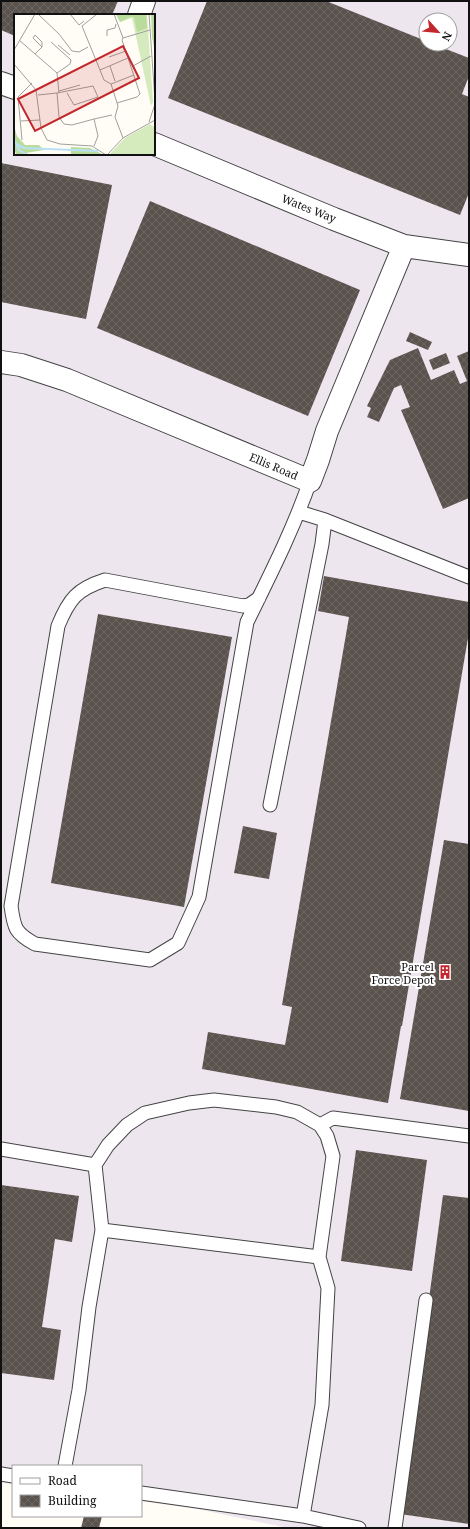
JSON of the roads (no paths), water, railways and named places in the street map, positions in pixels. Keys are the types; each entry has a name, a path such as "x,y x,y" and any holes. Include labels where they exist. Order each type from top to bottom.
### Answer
{"street":[{"path":"139,14 144,1"},
{"path":"1,83 14,88"},
{"name":"Wates Way","path":"155,144 327,216 404,246 469,255"},
{"name":"Ellis Road","path":"1,362 21,365 67,380 310,481 327,431 404,246"}],"lane":[{"path":"259,598 249,605 243,606 105,580 90,585 76,595 65,608 58,626 11,906 13,924 22,937 35,944 150,960 178,943 199,897 247,622 259,598 299,512 310,481"},
{"path":"299,512 325,520 469,577"},
{"path":"270,805 322,544 325,520"},
{"path":"65,1465 79,1390 89,1307 102,1230 95,1165 108,1145 127,1126 145,1114 189,1103 214,1100 276,1107 297,1112 320,1125 327,1136 333,1156 319,1257 328,1288 322,1405 303,1516"},
{"path":"320,1125 333,1118 469,1136"},
{"path":"1,1149 95,1165"},
{"path":"102,1230 319,1257"},
{"path":"395,1528 426,1300"},
{"path":"1,1474 12,1476"},
{"path":"142,1493 303,1516 359,1528"}],"place":[{"name":"Parcel Force Depot","path":"445,972"}]}
